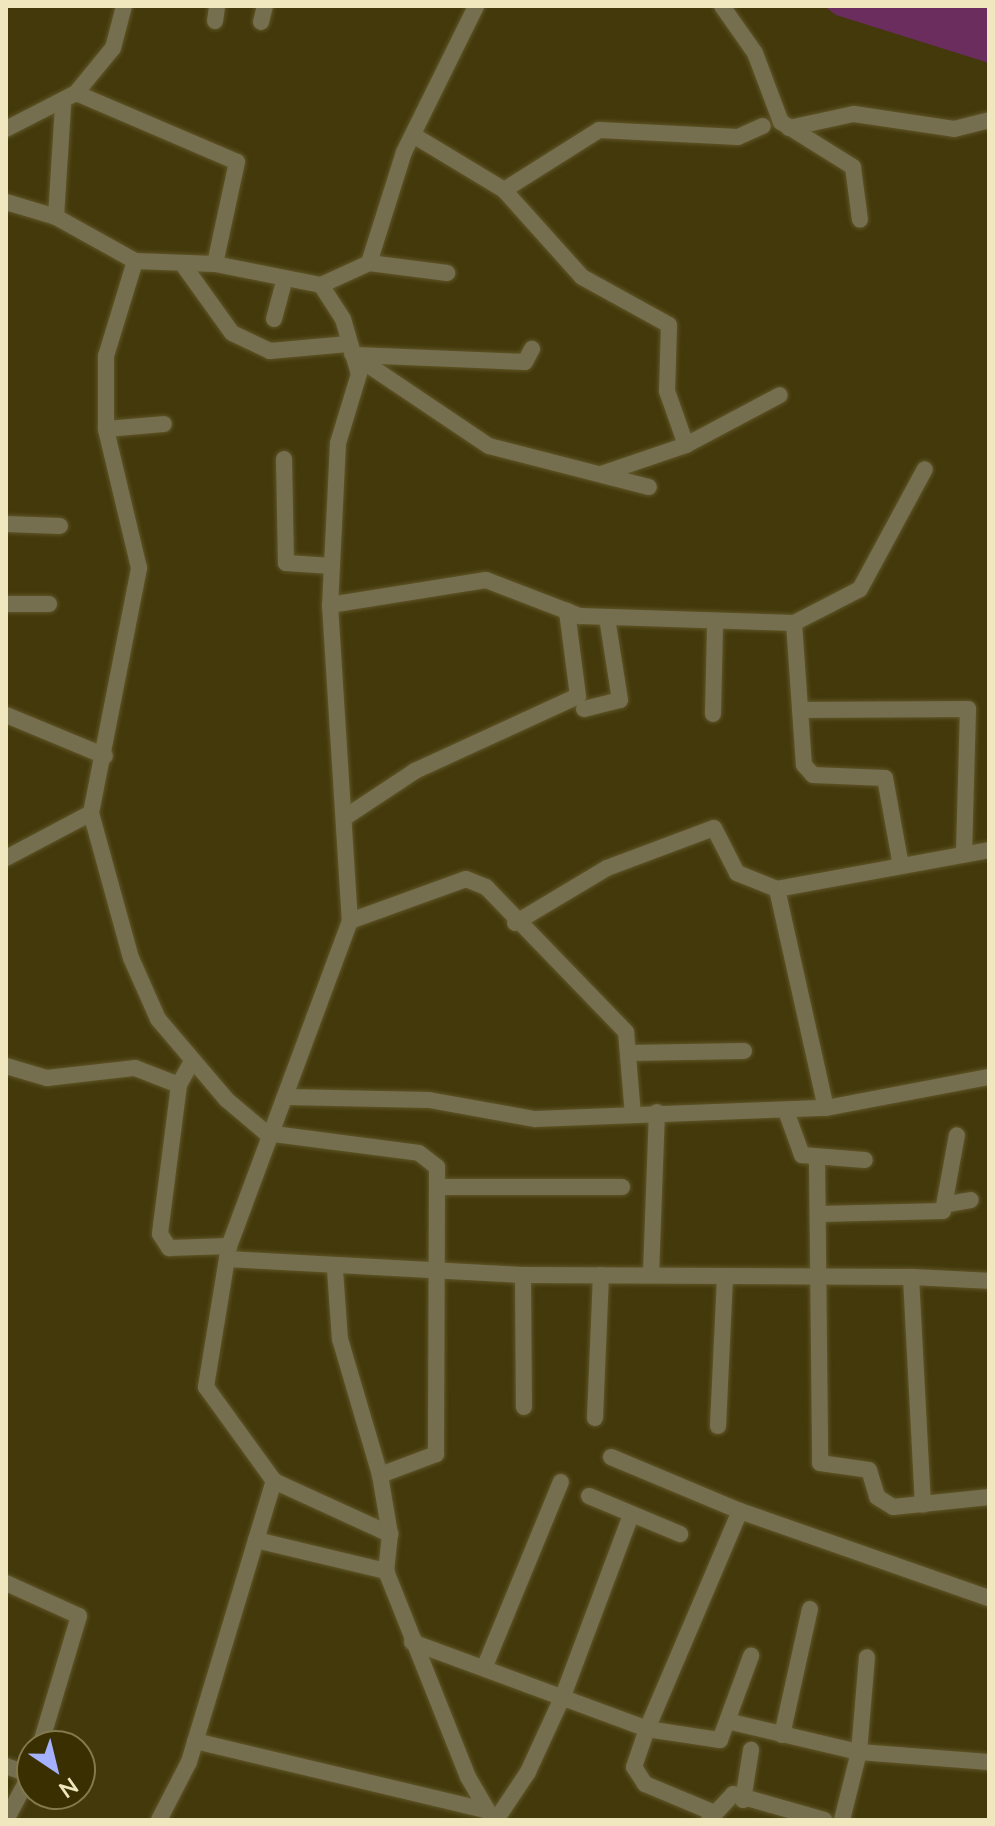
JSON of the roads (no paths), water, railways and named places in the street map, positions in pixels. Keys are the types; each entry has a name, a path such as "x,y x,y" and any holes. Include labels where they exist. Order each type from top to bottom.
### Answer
{"street":[{"path":"6,129 70,99 113,48 124,6"},
{"path":"369,263 413,135 476,6"},
{"path":"722,6 755,53 789,128 853,167 860,220"},
{"path":"56,217 70,99"},
{"path":"70,99 219,148 237,162 215,264"},
{"path":"789,128 854,114 954,129 989,120"},
{"path":"504,190 599,130 738,137 763,126"},
{"path":"413,135 504,190 582,277 669,325 667,391 686,445"},
{"path":"6,202 56,217 135,261 184,266 215,264 321,285 369,263 447,273"},
{"path":"135,261 106,356 106,429 139,568 105,756 91,813 131,958 158,1019 191,1063 266,1133 419,1153 437,1167 434,1271 436,1454 380,1475"},
{"path":"184,266 232,333 270,351 350,349 525,362 532,349"},
{"path":"274,319 285,278"},
{"path":"321,285 343,319 359,374 338,443 330,605 347,816 350,921 287,1097 266,1133 228,1252 206,1387 274,1481 390,1534"},
{"path":"350,349 489,446 649,487"},
{"path":"601,474 686,445 780,395"},
{"path":"106,429 164,424"},
{"path":"284,459 286,563 332,566"},
{"path":"330,605 486,580 567,611 607,618 715,624 794,623 860,589 925,469"},
{"path":"6,524 60,526"},
{"path":"6,604 49,604"},
{"path":"347,816 415,771 578,696 567,611"},
{"path":"584,709 620,700 607,618"},
{"path":"794,623 807,772 885,778 901,866"},
{"path":"713,714 715,624"},
{"path":"800,710 968,709 964,854"},
{"path":"6,715 105,756"},
{"path":"6,858 91,813"},
{"path":"515,923 607,868 714,828 737,873 777,889 989,850"},
{"path":"350,921 466,879 486,887 515,923 613,1013 629,1053 633,1115"},
{"path":"777,889 826,1108"},
{"path":"629,1053 744,1051"},
{"path":"191,1063 179,1085 160,1234 169,1248 228,1252 335,1270 523,1275 662,1274 725,1278 911,1277 989,1281"},
{"path":"6,1066 47,1078 135,1068 179,1085"},
{"path":"287,1097 429,1100 507,1118 786,1111 826,1108 989,1077"},
{"path":"786,1111 794,1145 817,1158 865,1160"},
{"path":"657,1112 662,1274"},
{"path":"948,1204 957,1135"},
{"path":"817,1158 820,1214 820,1463 869,1470 883,1504 923,1505 989,1497"},
{"path":"438,1187 622,1187"},
{"path":"820,1214 930,1217 948,1204 971,1200"},
{"path":"335,1270 340,1339 380,1475 390,1534 386,1571 412,1642 491,1817"},
{"path":"523,1275 524,1407"},
{"path":"595,1418 601,1275"},
{"path":"911,1277 923,1505"},
{"path":"718,1426 725,1278"},
{"path":"611,1457 740,1511 989,1598"},
{"path":"159,1820 195,1741 274,1481"},
{"path":"485,1666 561,1482"},
{"path":"589,1496 680,1534"},
{"path":"740,1511 647,1729 635,1777 711,1816 725,1795 824,1820"},
{"path":"491,1817 528,1772 563,1696 631,1515"},
{"path":"256,1540 386,1571"},
{"path":"6,1583 79,1616 45,1730"},
{"path":"782,1735 810,1609"},
{"path":"412,1642 485,1666 647,1729 712,1743 731,1722 751,1656"},
{"path":"842,1820 859,1752 867,1657"},
{"path":"731,1722 859,1752 989,1762"},
{"path":"195,1741 491,1817"},
{"path":"744,1798 751,1750"},
{"path":"6,1820 16,1801"}]}
